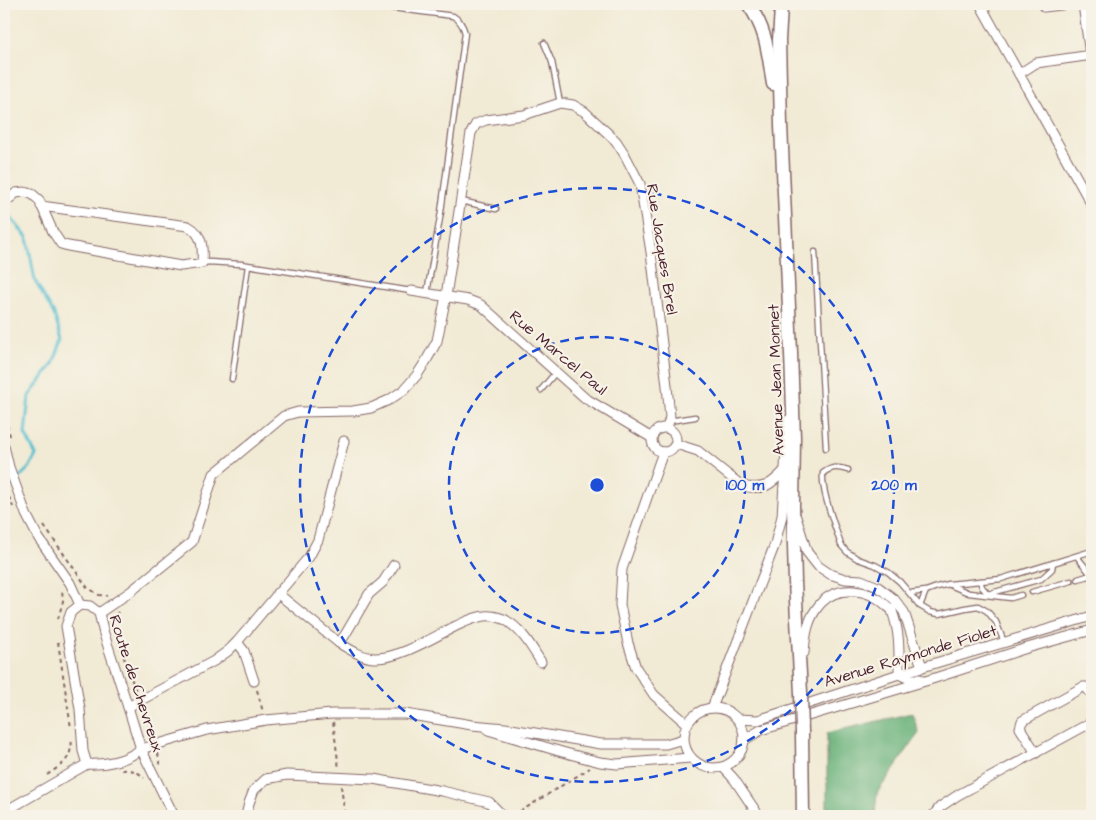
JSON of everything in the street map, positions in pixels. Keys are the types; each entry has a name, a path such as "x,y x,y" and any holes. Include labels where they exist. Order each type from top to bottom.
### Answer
{"main road":[{"name":"Avenue Jean Monnet","path":"748,4 756,14 765,34 781,125"},
{"name":"Avenue Jean Monnet","path":"782,4 780,8 779,40 781,125 794,438 793,507 801,693 803,816"}],"street":[{"path":"1043,4 1044,7 1070,4"},
{"path":"1019,74 1036,63 1091,55 1082,4"},
{"path":"981,5 1092,205"},
{"path":"99,613 130,592 192,542 214,474 284,416 298,412 371,408 389,400 404,390 417,376 436,341 446,296 471,133 476,124 486,120 524,115 560,103"},
{"name":"Rue Jacques Brel","path":"560,103 572,105 585,112 616,142 625,154 640,184 659,313 670,417 668,424"},
{"path":"4,202 16,193 32,194 39,200 53,232 61,244 181,266 202,262 203,250 200,239 195,230 188,226 42,206"},
{"name":"Rue Marcel Paul","path":"411,290 468,300 481,305 585,398 652,438"},
{"path":"712,708 775,544 782,516 791,353"},
{"path":"668,424 674,432 677,440 676,444 671,450 658,451 652,443 652,438 656,431 668,424"},
{"path":"128,707 214,661 228,651 309,557 318,540 344,441"},
{"path":"676,444 698,451 742,486 760,488 773,482 786,469"},
{"path":"4,446 13,495 38,537 70,582 80,605 71,612 66,626 87,764"},
{"path":"663,452 622,569 620,605 628,643 636,668 654,695 687,724"},
{"path":"793,507 807,552 818,566 830,574 861,580 878,587 894,599 904,612 922,667 909,680"},
{"path":"339,643 369,594 383,582 394,565"},
{"path":"801,693 805,642 810,620 821,603 834,594 848,591 858,590 868,593 880,599 892,610 898,628 898,674 909,680"},
{"path":"278,593 339,643 363,655 374,658 393,656 472,619 494,616 510,622 527,639 541,662"},
{"name":"Route de Chevreux","path":"80,605 90,606 99,613 141,749 174,816"},
{"name":"Avenue Raymonde Fiolet","path":"738,719 758,720 898,674 1092,616"},
{"path":"843,706 861,696 909,680 932,679 960,664 997,653 1004,642 1027,648 1039,640 1092,624"},
{"name":"Avenue Raymonde Fiolet","path":"744,740 761,730 932,679 1027,648 1092,630"},
{"path":"237,642 244,651 254,681"},
{"path":"1036,753 1020,728 1022,720 1083,687 1086,687 1092,695"},
{"path":"712,708 726,710 738,719 742,726 744,740 738,757 731,763 714,769 705,768 690,758 684,746 683,738 684,731 691,718 697,712 712,708"},
{"path":"4,812 87,764 114,762 141,749 207,730 266,720 332,714 406,714 601,744 666,744 683,738"},
{"path":"933,816 940,807 958,795 1092,722"},
{"path":"472,725 600,762 617,764 690,758"},
{"path":"722,767 734,779 759,816"},
{"path":"246,816 254,790 266,779 287,775 373,779 442,791 489,802 502,816"}],"lane":[{"path":"362,4 453,16 463,25 465,33 441,212 427,293"},
{"path":"544,43 552,62 560,103"},
{"path":"460,201 496,209"},
{"path":"815,252 826,448"},
{"path":"202,262 248,266 411,290"},
{"path":"232,378 248,266"},
{"path":"541,390 556,372"},
{"path":"668,424 695,416"},
{"path":"848,470 830,468 823,473 824,488 841,545 847,552 888,572 900,582 920,606 930,612 939,614 978,606 987,611 996,622 1004,642"},
{"path":"910,594 949,584 1001,579 1092,551"},
{"path":"1077,556 1092,575 1078,579"},
{"path":"988,594 1041,579 1052,569 1053,563"},
{"path":"980,581 988,594"},
{"path":"1032,592 1071,581"},
{"path":"949,584 970,593 1011,598 1020,595"},
{"path":"920,606 926,591"}],"path":[{"path":"13,495 14,510"},
{"path":"57,624 62,601 62,586"},
{"path":"47,776 66,762 71,750 72,734 58,639"},
{"path":"254,681 266,720"},
{"path":"332,714 345,816"},
{"path":"513,816 600,762"}],"green space":[{"path":"912,713 919,733 877,793 875,816 827,816 827,733"}],"waterway":[{"path":"4,91 4,100"},
{"path":"4,210 27,237 35,281 54,314 62,340 53,364 29,396 25,434 36,455 29,468 4,492"}]}
